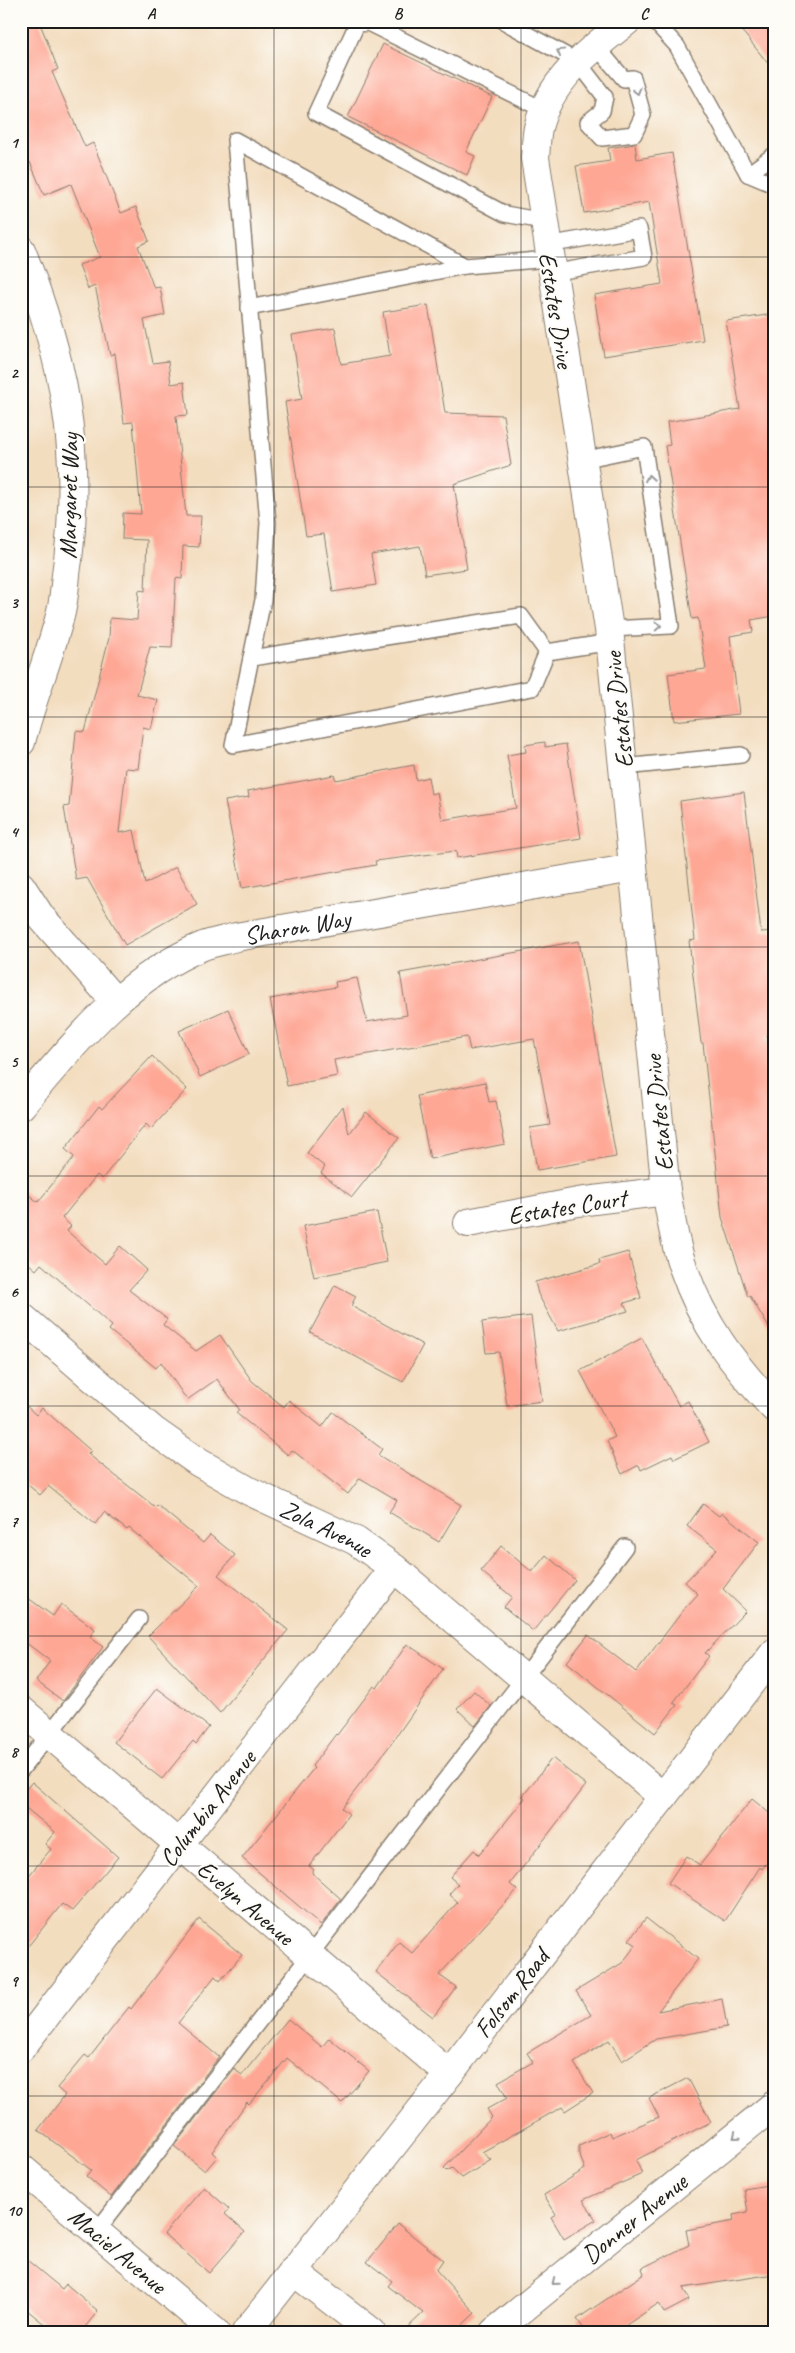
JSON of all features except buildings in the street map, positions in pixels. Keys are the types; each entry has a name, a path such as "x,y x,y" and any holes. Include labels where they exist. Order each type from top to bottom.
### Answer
{"street":[{"name":"Estates Drive","path":"627,21 569,70 548,101 538,128 535,158 610,635 666,1191 682,1265 705,1318 714,1336 740,1371 774,1408"},
{"name":"Margaret Way","path":"21,250 41,299 57,356 70,420 74,476 70,539 61,610 49,658 21,742"},
{"name":"Sharon Way","path":"21,1106 77,1040 116,1001 156,971 204,946 236,937 633,868"},
{"path":"21,886 41,917 116,1001"},
{"name":"Estates Court","path":"468,1223 578,1202 666,1191"},
{"name":"Zola Avenue","path":"21,1316 154,1431 198,1462 249,1491 356,1541 394,1568 662,1798"},
{"name":"Columbia Avenue","path":"21,2048 394,1568"},
{"name":"Folsom Road","path":"246,2332 449,2074 774,1653"},
{"name":"Evelyn Avenue","path":"21,1710 449,2074"},
{"name":"Donner Avenue","path":"494,2332 774,2105"},
{"name":"Maciel Avenue","path":"21,2168 214,2332"},
{"path":"293,2271 372,2332"}],"lane":[{"path":"503,21 587,54 624,79 633,78 643,115 634,134 602,138 588,122 602,111 605,97 587,54"},
{"path":"654,21 678,46 748,174 774,185"},
{"path":"249,308 465,266 548,249 639,229 644,257 548,249 505,214 316,113 357,24 368,23 544,110"},
{"path":"465,266 235,140 268,523 263,600 233,745 532,688 547,652"},
{"path":"748,174 774,155"},
{"path":"547,652 610,635 671,626 644,447 582,460"},
{"path":"251,658 521,616 547,652"},
{"path":"624,767 741,755"},
{"path":"96,2232 626,1547"},
{"path":"21,1770 139,1619"}]}
